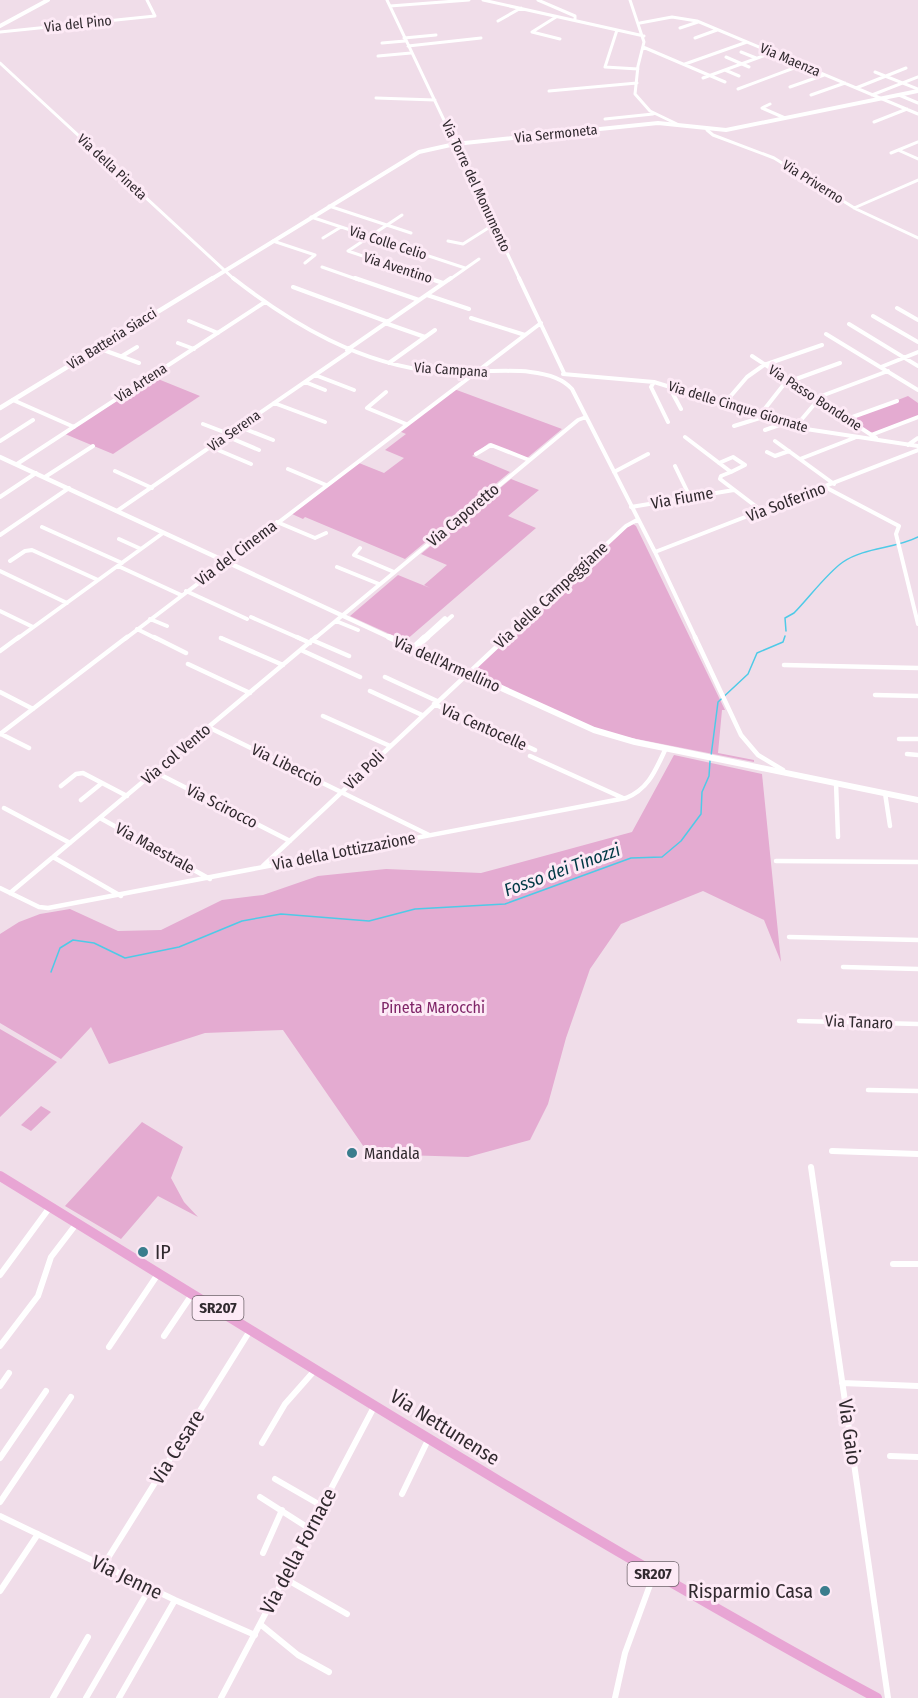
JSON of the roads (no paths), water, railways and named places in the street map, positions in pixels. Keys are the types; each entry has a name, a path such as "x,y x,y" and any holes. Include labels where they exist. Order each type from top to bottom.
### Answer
{"main road":[{"name":"Via Nettunense","path":"0,1176 654,1574 877,1698"}],"street":[{"path":"0,26 48,0"},
{"name":"Via del Pino","path":"0,32 155,15 147,0"},
{"name":"Via Torre del Monumento","path":"387,0 564,373"},
{"path":"390,6 469,0"},
{"path":"483,0 644,36"},
{"path":"538,0 574,15 576,17 574,20"},
{"path":"630,0 644,36 635,94 655,114 677,124"},
{"path":"498,21 521,8"},
{"path":"556,16 532,32 560,39"},
{"name":"Via Maenza","path":"640,23 672,17 698,22 918,114"},
{"path":"680,28 698,22"},
{"path":"617,30 605,67 638,69"},
{"path":"695,38 717,30"},
{"path":"382,43 436,35"},
{"path":"408,46 481,38"},
{"path":"685,64 747,42"},
{"path":"643,47 725,82"},
{"path":"741,52 756,58"},
{"path":"378,56 411,53"},
{"path":"703,78 772,53"},
{"path":"726,57 749,67"},
{"name":"Via della Pineta","path":"0,63 224,270"},
{"path":"738,89 802,65"},
{"path":"856,88 906,68"},
{"path":"725,70 740,76"},
{"path":"875,72 918,91"},
{"path":"790,87 824,75"},
{"path":"872,95 918,77"},
{"path":"549,91 637,83"},
{"path":"811,95 845,83"},
{"name":"Via Sermoneta","path":"224,270 414,154 456,144 653,123 677,124 707,130 730,130 918,91"},
{"path":"899,95 918,103"},
{"path":"376,98 435,100"},
{"path":"770,104 762,108 785,118"},
{"path":"874,122 907,109"},
{"path":"605,119 655,114"},
{"name":"Via Priverno","path":"707,130 713,135 777,160 854,208 918,238"},
{"path":"891,153 918,142"},
{"path":"898,150 918,159"},
{"path":"854,208 918,180"},
{"path":"329,206 411,233"},
{"name":"Via Aventino","path":"402,215 348,251 443,283"},
{"name":"Via Colle Celio","path":"311,217 465,268"},
{"path":"448,241 463,244 493,225"},
{"path":"323,238 341,227"},
{"path":"273,241 315,255 305,263"},
{"name":"Via Serena","path":"117,511 479,259"},
{"path":"322,267 419,300"},
{"name":"Via Campana","path":"224,270 265,302 326,339 349,350 389,363 430,371 542,374 559,378"},
{"name":"Via Batteria Siacci","path":"2,405 224,270"},
{"path":"293,287 425,337"},
{"path":"427,295 469,309"},
{"name":"Via Artena","path":"16,464 265,302"},
{"path":"897,308 918,320"},
{"path":"873,316 918,342"},
{"path":"471,318 525,335"},
{"path":"189,321 218,333"},
{"name":"Via del Cinema","path":"1,734 225,561 541,323"},
{"path":"849,324 918,366"},
{"path":"389,363 435,330"},
{"path":"826,334 918,390"},
{"path":"178,343 194,349"},
{"path":"723,405 748,376 764,365 822,345"},
{"path":"122,356 137,346"},
{"path":"98,348 139,363"},
{"path":"881,367 918,352"},
{"name":"Via Passo Bondone","path":"752,357 878,440"},
{"path":"734,426 761,416 782,386 790,381 840,363"},
{"path":"796,426 817,399 888,371"},
{"path":"564,373 559,378 571,387 655,552 725,702 749,746 768,762 791,774"},
{"name":"Via delle Cinque Giornate","path":"564,373 654,382 796,426 918,448"},
{"path":"315,375 354,390"},
{"path":"305,382 325,390"},
{"path":"654,382 651,387 668,422"},
{"path":"675,388 673,394 681,410"},
{"path":"386,392 367,408 406,424"},
{"path":"13,400 74,427"},
{"path":"847,419 897,401"},
{"path":"274,403 325,423"},
{"name":"Via Caporetto","path":"342,616 578,420 586,417"},
{"path":"871,435 918,417"},
{"path":"0,441 33,420"},
{"path":"203,423 259,450"},
{"path":"765,430 785,423"},
{"path":"240,427 273,440"},
{"path":"685,437 731,472"},
{"path":"800,459 857,437"},
{"path":"908,445 918,438"},
{"path":"775,441 834,484"},
{"path":"476,454 486,446 492,445 529,460"},
{"path":"45,477 93,446"},
{"path":"211,447 252,464"},
{"name":"Via Solferino","path":"655,552 834,484 918,448"},
{"path":"767,452 775,456 789,451"},
{"path":"614,472 648,454"},
{"path":"718,463 734,457 745,465 720,478 762,511"},
{"name":"Via dell'Armellino","path":"1,459 45,477 413,649 594,730 666,748 918,800"},
{"path":"675,465 690,497"},
{"path":"288,469 326,485"},
{"path":"115,471 152,488"},
{"path":"0,497 36,473"},
{"path":"825,487 898,525 900,528 896,533 918,624"},
{"path":"0,535 69,488"},
{"name":"Via Fiume","path":"631,507 734,490"},
{"name":"Via delle Campeggiane","path":"467,673 626,526 637,520"},
{"path":"277,522 316,539 326,533"},
{"path":"42,527 181,595"},
{"path":"0,650 163,533"},
{"path":"119,539 141,549"},
{"path":"360,548 353,554 355,556 394,572"},
{"path":"10,561 25,551 32,550 98,580"},
{"path":"337,567 379,584"},
{"path":"0,571 67,603"},
{"path":"186,591 349,656"},
{"path":"0,611 33,627"},
{"name":"Via col Vento","path":"10,893 342,616"},
{"path":"413,649 452,616"},
{"path":"413,649 445,618"},
{"path":"150,619 167,626"},
{"path":"336,621 358,630"},
{"path":"137,629 186,652"},
{"path":"221,638 283,665"},
{"path":"301,650 360,677"},
{"path":"188,663 250,693"},
{"path":"784,665 918,668"},
{"name":"Via Poli","path":"262,867 467,673"},
{"name":"Via Centocelle","path":"385,677 535,750"},
{"path":"370,691 422,715"},
{"path":"0,692 33,709"},
{"path":"875,695 918,696"},
{"path":"323,716 390,746"},
{"name":"Via Libeccio","path":"208,727 429,835"},
{"path":"1,734 29,748"},
{"path":"899,739 918,739"},
{"name":"Via della Lottizzazione","path":"0,888 44,908 121,896 623,798 635,795 646,787 666,748"},
{"path":"907,754 918,755"},
{"path":"530,756 623,798"},
{"name":"Via Scirocco","path":"155,772 290,841"},
{"path":"61,786 76,774 81,773 127,796"},
{"path":"81,800 102,783"},
{"path":"836,783 838,837"},
{"path":"885,793 890,826"},
{"path":"4,808 70,843"},
{"name":"Via Maestrale","path":"100,818 210,879"},
{"path":"53,857 121,896"},
{"path":"776,861 918,862"},
{"path":"789,937 918,940"},
{"path":"843,967 918,969"},
{"name":"Via Tanaro","path":"799,1020 918,1024"},
{"path":"868,1090 918,1091"},
{"path":"832,1151 918,1154"},
{"name":"Via Gaio","path":"811,1167 888,1698"},
{"path":"0,1275 51,1207"},
{"path":"0,1346 38,1296 46,1278 51,1257 77,1223"},
{"path":"893,1264 918,1264"},
{"path":"109,1347 159,1273"},
{"path":"164,1336 193,1293"},
{"name":"Via Cesare","path":"103,1566 251,1329"},
{"path":"262,1443 284,1406 316,1369"},
{"path":"0,1386 9,1373"},
{"path":"842,1383 918,1386"},
{"path":"0,1458 46,1391"},
{"path":"0,1502 71,1396"},
{"name":"Via della Fornace","path":"221,1698 375,1405"},
{"path":"402,1494 429,1438"},
{"path":"890,1456 918,1456"},
{"path":"275,1479 322,1506"},
{"path":"260,1497 310,1529"},
{"path":"263,1552 282,1510"},
{"name":"Via Jenne","path":"0,1516 175,1600 255,1635"},
{"path":"0,1591 38,1534"},
{"path":"615,1698 625,1653 654,1574"},
{"path":"284,1578 347,1614"},
{"path":"86,1698 150,1588"},
{"path":"119,1698 175,1600"},
{"path":"261,1623 296,1653 329,1672"},
{"path":"53,1698 88,1637"}],"waterway":[{"name":"Fosso dei Tinozzi","path":"786,631 785,618 794,613 824,579 843,562 861,553 900,544 918,537"},
{"name":"Fosso dei Tinozzi","path":"711,756 718,702 748,674 757,653 783,642 785,636"},
{"name":"Fosso dei Tinozzi","path":"51,972 60,948 73,940 94,943 125,958 179,947 242,921 281,914 369,921 415,909 505,904 631,858 662,857 681,841 701,814 702,792 709,776 710,761"}],"place":[{"name":"Mandala","path":"352,1153"},
{"name":"IP","path":"143,1252"},
{"name":"Risparmio Casa","path":"825,1591"}],"park label":[{"name":"Pineta Marocchi","path":"433,1007"}]}
